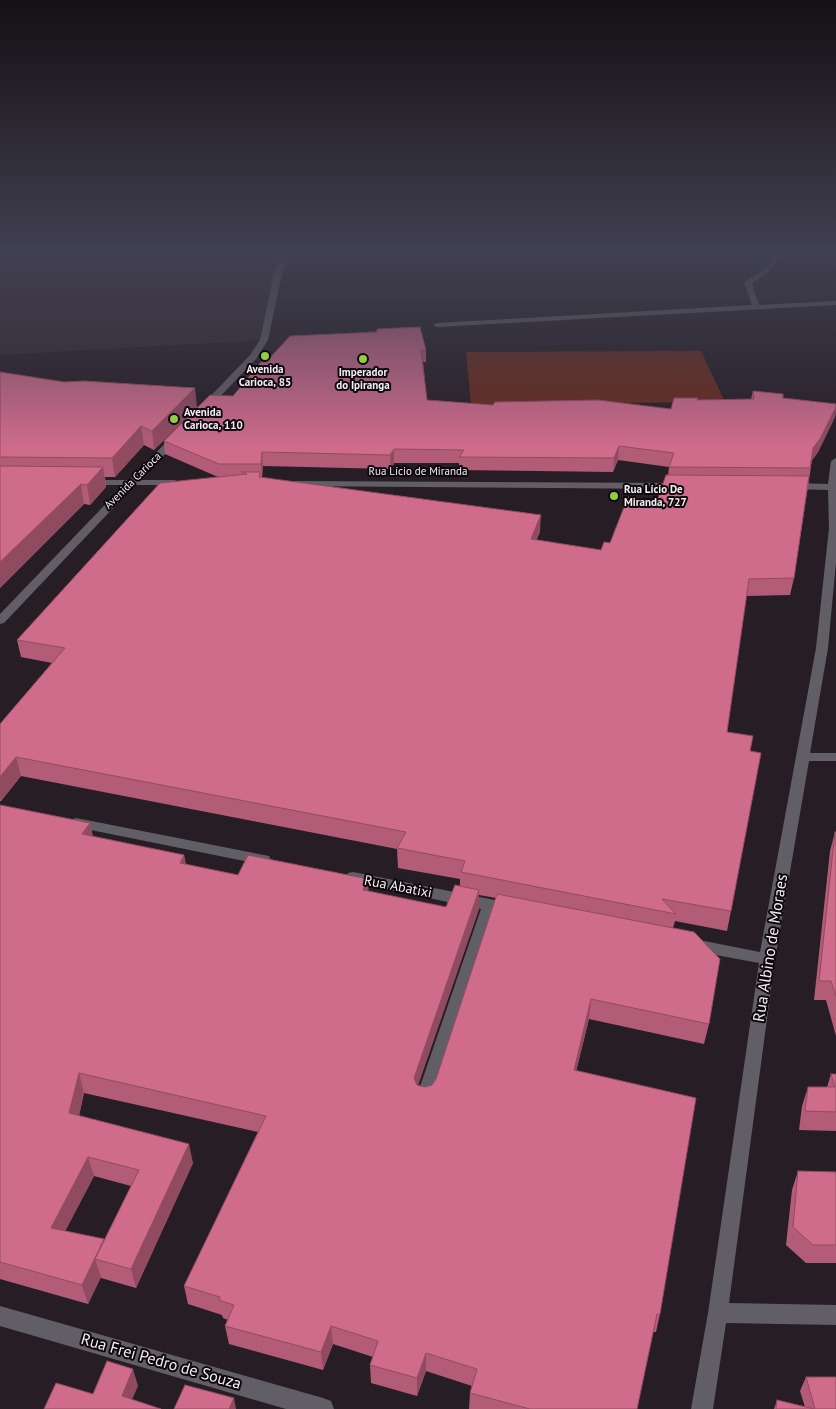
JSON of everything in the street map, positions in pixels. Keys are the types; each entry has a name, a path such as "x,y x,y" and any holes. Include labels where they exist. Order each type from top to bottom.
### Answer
{"street":[{"path":"202,411 252,357 264,340 269,317"},
{"path":"437,325 575,317"},
{"name":"Avenida Carioca","path":"0,621 130,483 185,428"},
{"name":"Rua Albino de Moraes","path":"702,1409 718,1313 767,959 822,648 834,528 836,462"},
{"path":"83,482 190,483"},
{"name":"Rua Lício de Miranda","path":"280,484 688,486"},
{"path":"785,486 835,487"},
{"path":"803,757 836,757"},
{"path":"59,819 274,862"},
{"name":"Rua Abatixi","path":"343,876 528,912"},
{"path":"425,1098 490,905"},
{"path":"681,942 767,959"},
{"path":"718,1313 836,1315"},
{"name":"Rua Frei Pedro de Souza","path":"0,1316 323,1409"}],"path":[{"path":"373,343 370,332 379,331"}],"shaded area":[{"path":"0,317 269,317 264,340 0,355"},
{"path":"701,351 725,402 471,404 466,352"}],"building":[{"path":"420,327 426,350 421,350 427,400 493,405 495,402 598,400 671,409 674,398 698,398 697,400 754,399 753,391 783,394 783,398 836,404 836,407 820,439 813,448 810,468 669,467 674,453 619,446 614,458 459,457 464,450 394,449 390,455 262,452 261,464 219,464 164,441 210,395 233,396 261,362 266,362 290,336 377,332 377,329"},
{"path":"0,372 64,382 84,381 195,388 152,431 141,426 112,458 0,457"},
{"path":"0,466 103,467 87,485 81,484 0,562"},
{"path":"242,472 260,472 259,477 541,515 531,539 601,550 604,542 610,543 628,497 657,501 666,475 809,476 794,578 749,579 727,732 753,736 750,751 761,753 731,911 662,899 676,914 461,872 465,861 397,848 406,832 16,757 0,777 0,724 65,648 17,640 160,483 247,474"},
{"path":"0,805 90,823 82,834 184,855 180,863 238,875 248,855 368,879 363,890 446,907 455,885 479,890 414,1078 417,1085 425,1087 432,1085 436,1079 497,894 694,932 720,959 709,1024 591,999 574,1070 696,1098 660,1314 657,1314 637,1409 530,1409 470,1393 477,1369 426,1353 417,1378 370,1365 378,1341 331,1326 321,1352 225,1326 234,1305 219,1300 220,1297 184,1286 266,1116 79,1073 69,1113 189,1144 131,1269 95,1259 139,1170 88,1157 51,1228 104,1239 82,1285 0,1262"},
{"path":"835,832 836,997 831,981 819,981"},
{"path":"831,1074 836,1074 836,1112 805,1111 808,1087 835,1087"},
{"path":"798,1171 836,1172 836,1245 813,1245 793,1227"},
{"path":"107,1361 133,1369 122,1396 161,1409 44,1409 56,1383 93,1394"},
{"path":"806,1377 836,1377 836,1409 815,1409"},
{"path":"185,1385 234,1398 229,1409 174,1409"},
{"path":"777,1400 814,1409 776,1409"}],"place":[{"name":"Avenida Carioca, 85","path":"265,356"},
{"name":"Imperador do Ipiranga","path":"363,359"},
{"name":"Avenida Carioca, 110","path":"174,419"},
{"name":"Rua Lício De Miranda, 727","path":"614,496"}]}
